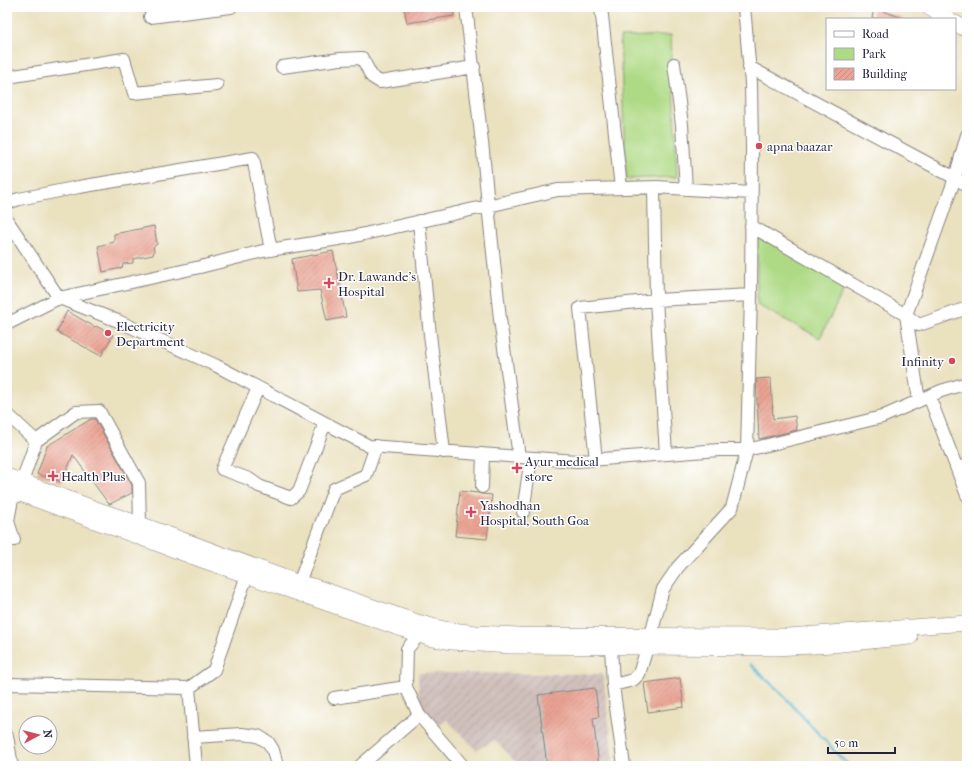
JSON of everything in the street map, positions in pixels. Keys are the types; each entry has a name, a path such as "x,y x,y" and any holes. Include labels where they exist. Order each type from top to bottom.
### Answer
{"main road":[{"path":"928,7 946,18"},
{"path":"956,24 967,30"},
{"path":"7,476 17,489 247,576 428,638 452,642 509,646 612,647 649,641 788,636 967,623"},
{"path":"17,489 96,509 299,583 313,586 417,622 444,629 476,633 775,648 832,645 967,631"}],"street":[{"path":"150,17 231,7"},
{"path":"466,7 484,151 500,319 518,457"},
{"path":"601,7 621,188"},
{"path":"613,685 633,680 639,674 663,589 678,567 732,508 747,450 751,295 752,149 751,83 742,10"},
{"path":"282,66 362,58 372,77 380,82 474,67"},
{"path":"7,77 124,59 134,93 217,85"},
{"path":"674,64 682,125 686,189"},
{"path":"749,67 967,185"},
{"path":"967,135 955,178 906,315 924,399 962,467 967,495"},
{"path":"7,203 19,199 79,187 253,158 271,250"},
{"path":"654,188 656,300 666,454"},
{"path":"7,324 60,298 271,250 351,237 558,190 654,188 751,193"},
{"path":"7,220 60,298 118,321 217,366 370,446 578,461 719,450 747,450 882,417 941,391 967,383"},
{"path":"419,221 429,326 444,452"},
{"path":"751,226 906,315 919,324 967,308"},
{"path":"596,460 580,308 656,300 751,295"},
{"path":"258,388 222,469 249,479 259,486 291,498 299,491 325,423"},
{"path":"14,540 8,521 12,499 36,441 76,412 99,411 139,483 140,524"},
{"path":"7,414 36,441"},
{"path":"299,583 334,490 366,475 376,446"},
{"path":"482,487 483,454"},
{"path":"523,512 531,458"},
{"path":"7,684 189,688 214,670 247,576"},
{"path":"419,635 407,649 406,687 419,715 460,765"},
{"path":"612,647 613,685 624,766"},
{"path":"334,698 406,687"},
{"path":"189,688 196,766"},
{"path":"360,766 419,715"},
{"path":"193,737 242,734 258,736 268,742 277,766"},
{"path":"7,736 12,766"}],"shaded area":[{"path":"418,673 603,674 614,766 519,766 495,740 477,750 447,720 435,728 419,701"}],"green space":[{"path":"671,35 677,177 626,179 620,37"},
{"path":"757,236 847,283 820,338 757,305"}],"building":[{"path":"404,7 453,7 454,16 407,23"},
{"path":"874,8 903,18 872,18"},
{"path":"154,226 157,244 153,247 153,255 133,259 133,263 123,264 122,268 103,272 98,246 114,242 114,234"},
{"path":"333,251 346,317 327,321 320,290 297,292 292,259"},
{"path":"67,311 95,327 96,326 113,335 101,356 57,332"},
{"path":"771,378 773,419 795,416 797,430 759,439 756,379"},
{"path":"91,419 95,419 132,485 132,493 110,504 73,455 62,482 37,474 47,446"},
{"path":"460,491 492,495 487,539 455,536"},
{"path":"680,678 684,707 648,712 644,683"},
{"path":"595,688 599,717 593,718 599,766 547,766 538,695"}],"waterway":[{"path":"750,664 779,691 850,766"}],"place":[{"name":"apna baazar","path":"759,146"},
{"name":"Dr. Lawande's Hospital","path":"329,283"},
{"name":"Electricity Department","path":"108,333"},
{"name":"Infinity","path":"952,361"},
{"name":"Ayur medical store","path":"517,468"},
{"name":"Health Plus","path":"53,476"},
{"name":"Yashodhan Hospital, South Goa","path":"471,512"}]}
